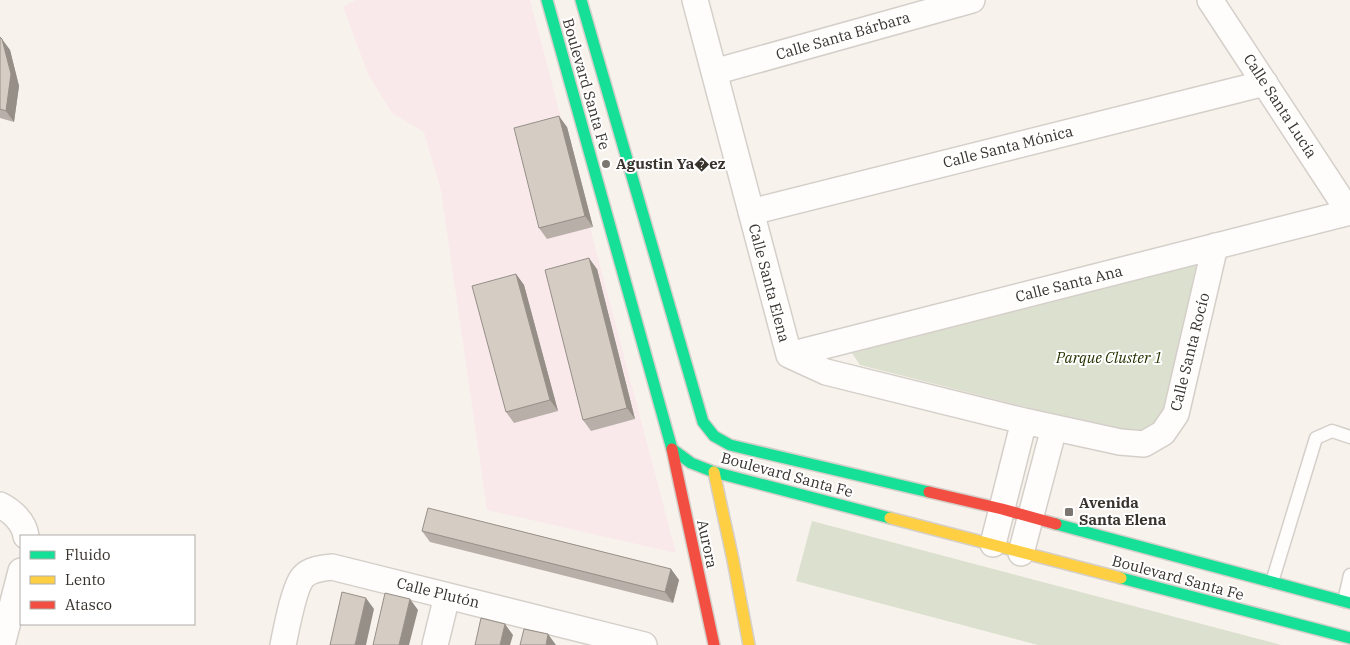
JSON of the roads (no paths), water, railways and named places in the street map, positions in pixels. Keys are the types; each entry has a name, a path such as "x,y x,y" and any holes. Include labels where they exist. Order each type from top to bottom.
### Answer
{"main road":[{"name":"Boulevard Santa Fe","path":"547,0 672,450 691,463 714,472 1350,638"},
{"name":"Boulevard Santa Fe","path":"581,0 703,422 714,436 730,445 1002,509 1347,602"},
{"name":"Aurora","path":"672,450 714,645"},
{"name":"Aurora","path":"714,472 734,560 749,645"}],"street":[{"name":"Calle Santa Elena","path":"695,0 788,356 826,372 1024,421 1120,442 1144,444"},
{"name":"Calle Santa Bárbara","path":"714,72 972,0"},
{"name":"Calle Santa Lucía","path":"1210,0 1350,212"},
{"name":"Calle Santa Mónica","path":"751,212 1265,83"},
{"name":"Calle Santa Ana","path":"788,356 1350,212"},
{"name":"Calle Santa Rocío","path":"1144,444 1163,434 1176,414 1215,246"},
{"path":"993,544 1024,421"},
{"path":"1021,553 1054,428"},
{"path":"0,505 16,515 26,535"},
{"name":"Calle Plutón","path":"283,645 297,589 303,577 315,569 332,567 447,596 582,637 644,645"},
{"path":"2,645 20,575"},
{"path":"435,645 447,596"}],"lane":[{"path":"1272,582 1316,438 1332,431 1350,437"},
{"path":"1347,602 1350,575"}],"place":[{"name":"Agustin Ya�ez","path":"606,164"},
{"name":"Avenida Santa Elena","path":"1069,512"}],"park label":[{"name":"Parque Cluster 1","path":"1109,358"}]}
